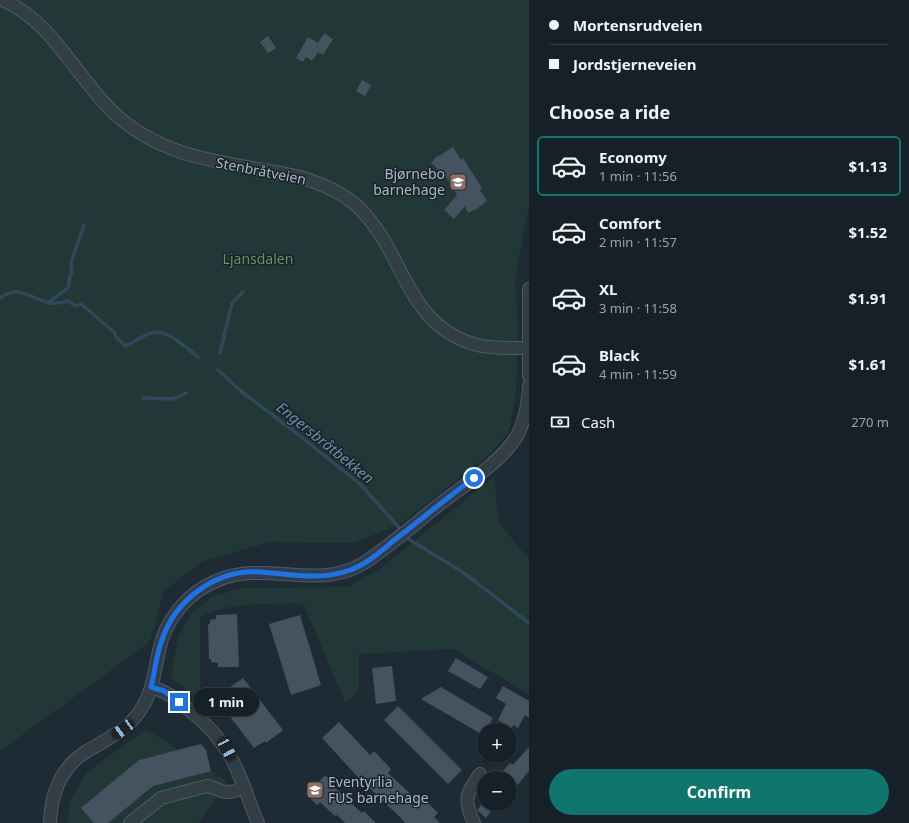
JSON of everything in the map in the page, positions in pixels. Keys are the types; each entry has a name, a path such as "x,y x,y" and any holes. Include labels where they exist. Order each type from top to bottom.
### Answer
{"street":[{"name":"Stenbråtveien","path":"3,0 27,14 43,28 63,50 96,94 115,114 144,135 166,147 194,157 300,177 336,191 358,207 372,222 389,248 416,300 432,320 441,328 459,338 478,345 498,348 529,348"},
{"path":"529,289 529,376"},
{"path":"50,823 51,806 55,790 66,770 80,756 116,734 131,722 143,706 151,687 162,640 170,620 189,598 207,585 225,577 246,572 309,576 334,574 350,570 370,559 506,450 519,431 526,415 529,386"},
{"path":"151,687 167,693 203,721 215,733 227,749 244,786 258,823"},
{"path":"474,823 468,809 467,798 472,785 477,778"},
{"path":"130,823 157,800 164,796 207,786 225,792 234,791 244,786"}],"green space":[{"name":"Ljansdalen","path":"0,0 529,0 529,205 515,279 518,330 516,394 509,432 490,454 399,525 353,543 270,542 201,562 164,591 150,642 0,751"},
{"path":"494,477 499,523 529,559 529,694 453,649 359,654 359,691 345,702 303,603 234,606 208,613 200,618 200,701 171,677 178,637 190,615 211,597 242,588 348,587 381,568"},
{"path":"146,729 227,781 199,823 68,823 69,804 86,773"}],"building":[{"path":"324,33 333,39 323,55 318,52 312,61 306,57 303,62 296,58 308,37 318,43"},
{"path":"268,36 276,48 268,53 260,42"},
{"path":"362,80 371,85 365,96 356,91"},
{"path":"453,147 461,160 463,158 482,188 480,190 487,201 474,211 473,210 468,213 465,206 454,219 444,210 457,195 445,175 431,163 438,155 439,156"},
{"path":"237,614 239,667 218,667 218,663 211,662 211,659 209,659 208,624 210,624 210,620 216,619 216,615"},
{"path":"300,615 321,685 291,695 269,624"},
{"path":"456,658 488,677 480,689 448,671"},
{"path":"392,666 396,701 376,704 372,668"},
{"path":"243,678 283,730 266,743 265,741 254,748 219,702 228,694 226,690"},
{"path":"503,686 529,701 529,718 525,715 518,728 517,723 503,723 498,720 506,704 496,698"},
{"path":"441,687 493,718 490,723 477,723 477,732 421,699"},
{"path":"398,706 462,770 448,784 384,720"},
{"path":"339,722 370,755 374,751 391,769 388,773 416,799 420,795 438,813 434,817 440,823 406,823 355,774 322,738"},
{"path":"201,744 206,750 211,771 153,786 108,823 94,823 81,808 139,760"},
{"path":"529,747 529,771 517,786 517,771 503,771 510,763 513,765 517,763 517,760"},
{"path":"325,775 333,783 332,785 362,813 364,811 376,823 345,823 320,802 317,805 307,795"},
{"path":"478,811 492,811 486,818"}],"waterway":[{"path":"49,302 68,288 72,273 71,263 84,225"},
{"name":"Engersbråtbekken","path":"0,298 13,292 19,292 51,303 68,301 76,306 81,304 114,332 117,338 125,346 148,334 162,333 175,339 198,357"},
{"path":"220,353 232,303 243,292"},
{"name":"Engersbråtbekken","path":"218,370 242,392 360,484 410,540 464,573 529,623"},
{"path":"143,398 173,399 186,393"}],"place":[{"name":"Bjørnebo barnehage","path":"458,182"},
{"name":"Eventyrlia FUS barnehage","path":"315,790"}],"route":[{"path":"179,702 164,691 151,687 159,649 165,631 170,620 189,598 216,580 246,572 321,576 342,573 350,570 370,559 474,478"}]}
